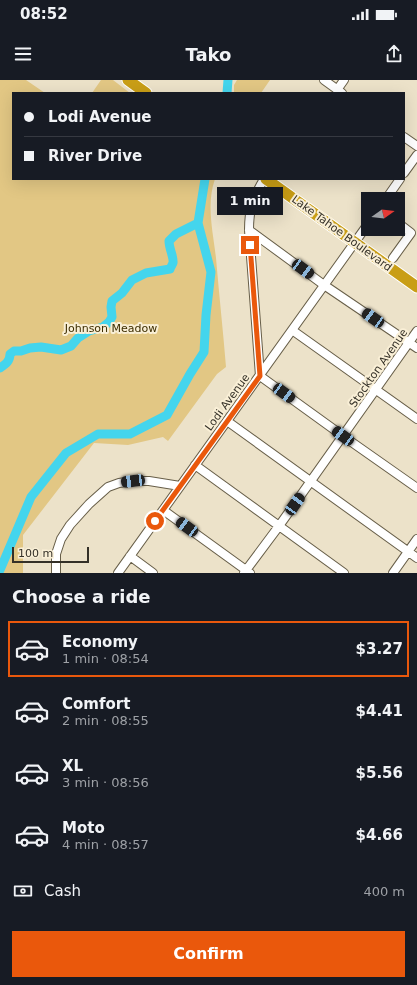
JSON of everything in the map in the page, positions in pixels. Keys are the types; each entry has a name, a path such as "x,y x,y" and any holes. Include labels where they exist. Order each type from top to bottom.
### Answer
{"highway":[{"path":"128,80 145,92"},
{"name":"Lake Tahoe Boulevard","path":"266,180 417,287"}],"street":[{"path":"324,80 340,91 344,80"},
{"path":"405,138 417,146"},
{"path":"405,172 417,155"},
{"path":"264,180 256,192 251,205 249,217 260,376 417,488"},
{"path":"391,192 399,180"},
{"path":"393,258 414,232 405,227"},
{"path":"249,230 324,285 417,348"},
{"name":"Lodi Avenue","path":"118,573 361,234"},
{"path":"292,330 417,419"},
{"name":"Stockton Avenue","path":"247,572 417,331"},
{"path":"227,421 417,558"},
{"path":"195,466 344,573"},
{"path":"56,573 56,554 61,539 70,525 88,504 108,487 119,483 133,481 149,481 180,486"},
{"path":"163,510 247,572"},
{"path":"393,573 417,540"},
{"path":"130,556 153,573"}],"green space":[{"name":"Johnson Meadow","path":"0,80 26,80 44,92 12,92 12,180 215,180 211,198 211,218 226,367 217,374 168,441 163,437 128,445 94,443 23,535 23,573 0,573"},
{"path":"101,80 113,80 129,92 93,92"},
{"path":"237,80 270,80 262,92 234,92 234,85"}],"waterway":[{"path":"227,92 228,80"},
{"path":"0,570 31,497 66,453 98,434 130,434 167,415 204,352 206,315 211,272 198,223 205,180"},
{"path":"0,368 7,362 10,354 14,351 41,347 61,350 71,346 78,338 89,331 103,327 112,317 112,301 122,293 132,280 146,273 170,269 173,261 169,241 176,234 198,223"}],"route":[{"path":"155,521 260,376 250,245"}]}
